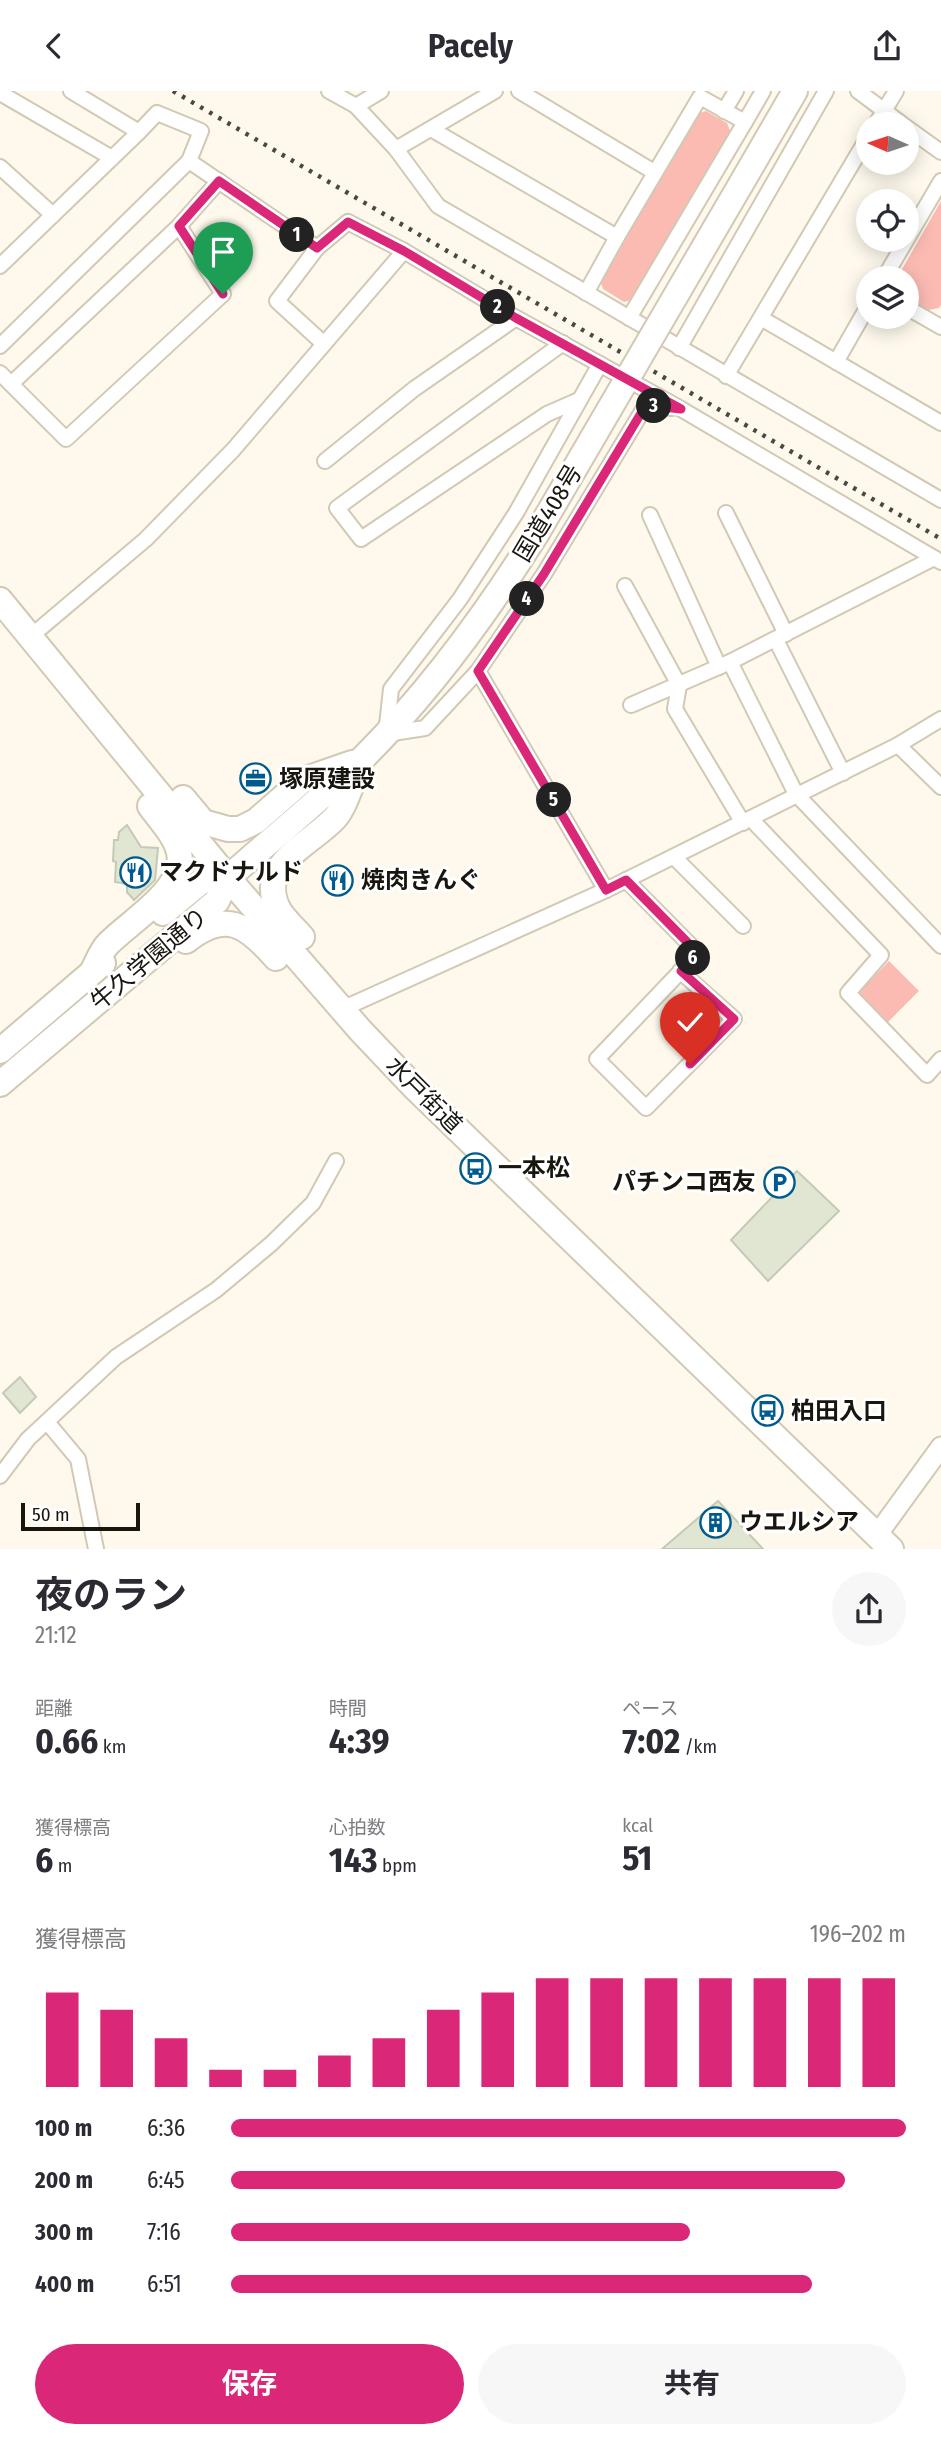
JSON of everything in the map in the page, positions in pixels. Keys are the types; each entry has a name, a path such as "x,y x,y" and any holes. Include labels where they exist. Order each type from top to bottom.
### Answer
{"highway":[{"name":"国道408号","path":"228,878 363,759 444,666 507,581 795,91"},
{"name":"水戸街道","path":"0,600 228,878 416,1089 884,1542"},
{"path":"92,972 105,946 172,886 180,860 179,849 172,836 108,748 109,731"},
{"path":"139,767 176,788 203,822 228,829 240,829 256,821 303,780 363,759"},
{"path":"103,998 134,983 201,929 216,925 246,929 255,935 293,977 323,987 317,955 278,906 275,887 277,871 284,861 336,817 363,759"},
{"name":"牛久学園通り","path":"0,1051 202,881 228,878"},
{"name":"牛久学園通り","path":"0,1084 217,901 228,878"}],"street":[{"path":"71,91 139,132"},
{"path":"329,91 356,106 396,149 438,206 941,500"},
{"path":"356,106 381,91"},
{"path":"396,149 495,91"},
{"path":"519,91 654,172"},
{"path":"724,111 736,91"},
{"path":"629,318 763,91"},
{"path":"678,348 826,91"},
{"path":"858,91 886,112"},
{"path":"884,110 896,91"},
{"path":"0,93 112,158"},
{"path":"586,293 695,94 745,123"},
{"path":"0,266 157,113 201,131 189,161 0,346"},
{"path":"431,129 617,237"},
{"path":"919,137 941,152"},
{"path":"726,376 856,157"},
{"path":"189,161 317,248"},
{"path":"0,167 53,215"},
{"path":"11,384 179,226 219,181"},
{"path":"891,266 941,181"},
{"path":"324,344 277,301 317,248 348,222 404,251 516,318 681,409 937,560"},
{"path":"0,373 66,439 223,294 179,226"},
{"path":"30,637 146,539 233,450 404,251"},
{"path":"919,313 940,323"},
{"path":"325,461 414,389 516,318"},
{"path":"761,319 941,423"},
{"path":"836,362 856,327"},
{"path":"563,343 337,508 361,539 547,414 579,400"},
{"path":"600,364 516,513 460,599 391,689 386,734 425,728 478,671 544,574 646,405 681,409"},
{"path":"726,513 843,773"},
{"path":"650,515 724,664 796,795 941,946"},
{"path":"631,705 680,685 937,560"},
{"path":"625,586 680,685 675,709 747,820 881,955 848,993 927,1075 941,1059"},
{"path":"478,671 606,890"},
{"path":"342,1009 606,890 898,745 941,719"},
{"path":"898,745 941,787"},
{"path":"674,857 743,926"},
{"path":"626,880 698,953 597,1059 646,1108 734,1019 681,971"},
{"path":"0,1476 28,1439 116,1357 216,1290 271,1244 313,1203 335,1161"},
{"path":"47,1422 78,1459 96,1549"},
{"path":"884,1542 941,1447"}],"shaded area":[{"path":"706,111 727,123 731,133 638,298 624,302 603,289 599,277 693,115"},
{"path":"941,201 941,305 939,308 923,311 919,308 919,266 904,266 912,252 919,252 919,240"},
{"path":"889,961 919,991 887,1023 857,994"}],"building":[{"name":"マクドナルド","path":"127,825 141,847 158,848 155,880 134,900 127,892 127,884 115,882 116,862 113,861 114,840 118,840 119,832"},
{"path":"797,1171 839,1211 768,1281 731,1240"},
{"path":"20,1377 36,1397 20,1413 3,1393"},
{"name":"ウエルシア","path":"718,1501 763,1549 662,1549"}],"railway":[{"path":"173,91 941,539"}],"place":[{"name":"塚原建設","path":"256,779"},
{"name":"マクドナルド","path":"136,872"},
{"name":"焼肉きんぐ","path":"338,880"},
{"name":"一本松","path":"475,1168"},
{"name":"パチンコ西友","path":"779,1182"},
{"name":"柏田入口","path":"768,1411"},
{"name":"ウエルシア","path":"716,1522"}],"route":[{"path":"223,294 179,226 219,181 317,248 348,222 404,251 516,318 681,409 646,405 544,574 478,671 606,890 626,880 698,953 681,971 734,1019 690,1064"}]}
